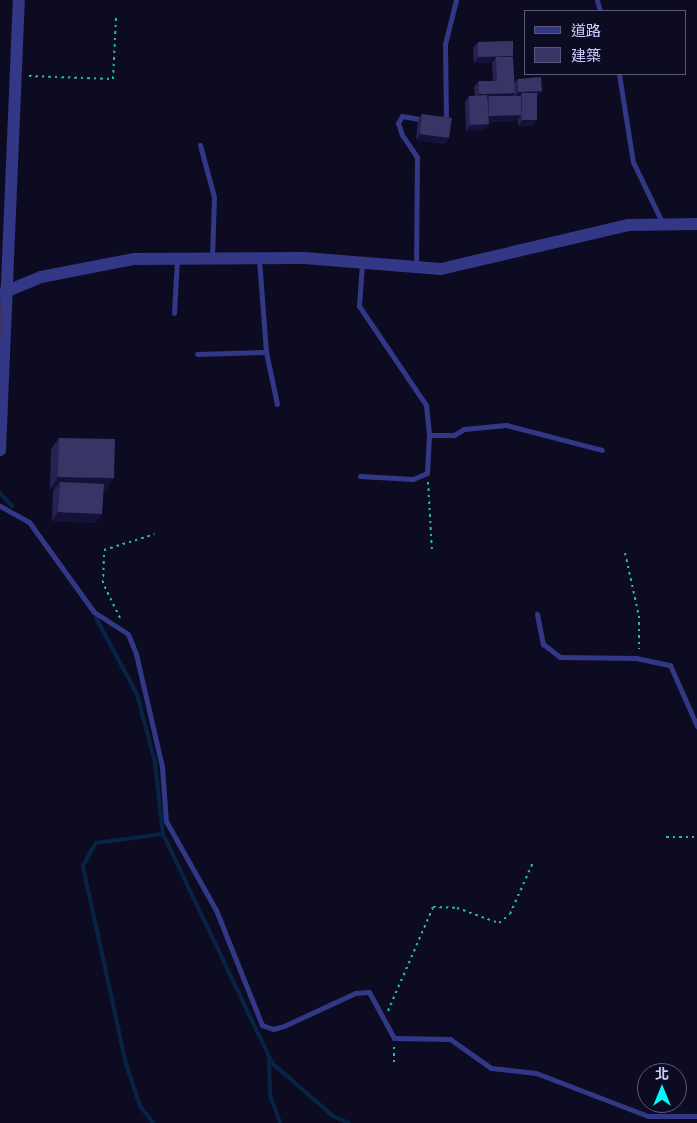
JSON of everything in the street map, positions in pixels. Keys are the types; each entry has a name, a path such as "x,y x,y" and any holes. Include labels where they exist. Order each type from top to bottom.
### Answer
{"street":[{"path":"0,450 3,293 20,0"},
{"path":"3,293 41,277 134,259 304,258 441,269 482,262 553,241 628,225 697,224"}],"lane":[{"path":"416,268 417,157 402,136 398,123 402,116 426,120 446,118 445,44 456,0"},
{"path":"619,75 633,162 663,225"},
{"path":"200,145 214,197 212,259"},
{"path":"259,258 266,352 277,404"},
{"path":"174,312 176,259"},
{"path":"360,476 414,479 427,473 429,435 426,406 358,306 362,264"},
{"path":"197,354 266,352"},
{"path":"429,435 454,435 464,429 506,425 602,450"},
{"path":"0,506 29,522 94,612 128,634 136,654 162,767 166,822 216,910 262,1024 273,1028 284,1026 354,993 369,992 394,1038 450,1039 491,1068 536,1073 648,1116 697,1116"},
{"path":"538,614 543,644 560,657 639,658 670,665 697,726"}],"path":[{"path":"16,76 112,79 116,18"},
{"path":"427,473 432,552"},
{"path":"128,634 104,583 104,550 155,534"},
{"path":"625,553 639,616 639,658"},
{"path":"666,837 697,838"},
{"path":"384,1020 433,907 457,908 499,923 510,914 533,862"},
{"path":"394,1038 394,1065"}],"building":[{"path":"513,41 513,56 478,57 478,42"},
{"path":"496,57 513,57 515,93 479,94 479,81 497,81"},
{"path":"541,77 542,91 518,92 518,79"},
{"path":"522,93 537,93 537,120 522,120"},
{"path":"487,95 489,124 470,125 469,96"},
{"path":"489,96 521,96 521,115 489,116"},
{"path":"422,114 452,118 449,138 420,134"},
{"path":"0,305 3,305 3,338 0,338"},
{"path":"59,438 115,439 114,478 58,477"},
{"path":"60,482 104,484 102,514 58,512"}],"waterway":[{"path":"0,493 12,506"},
{"path":"96,618 137,694 155,762 163,834 272,1063 333,1116 349,1123"},
{"path":"153,1123 140,1106 126,1064 83,866 96,843 163,834"},
{"path":"269,1059 270,1095 280,1123"}]}
